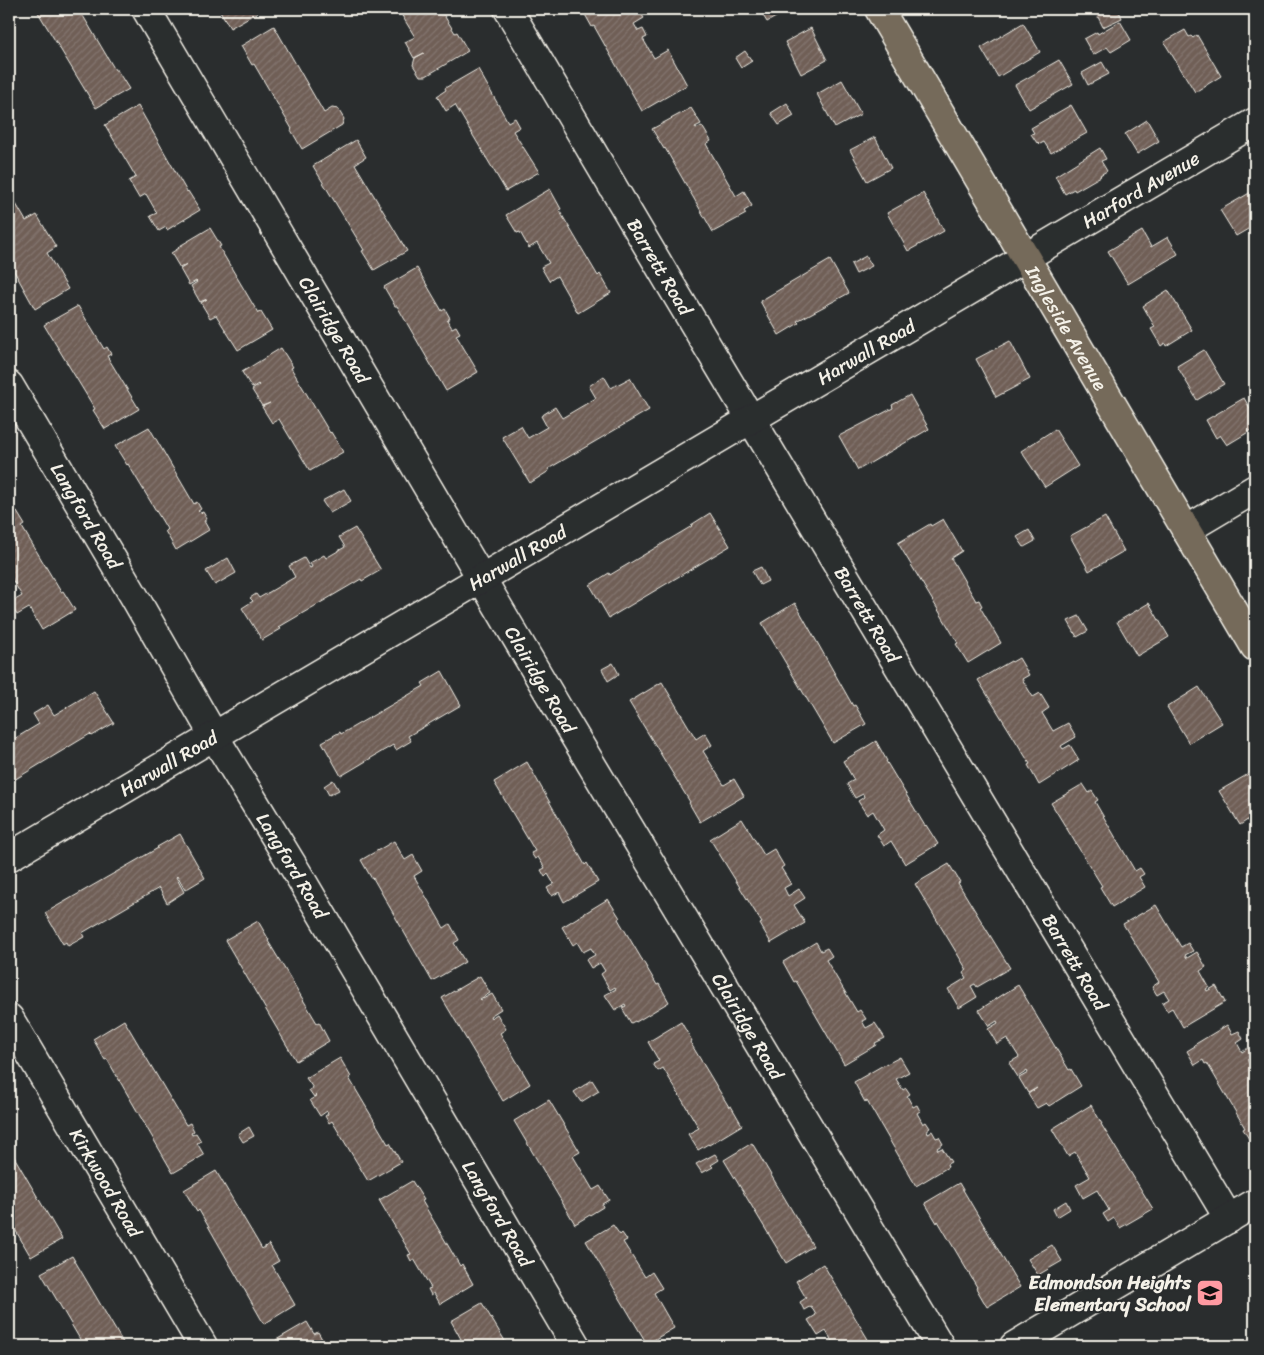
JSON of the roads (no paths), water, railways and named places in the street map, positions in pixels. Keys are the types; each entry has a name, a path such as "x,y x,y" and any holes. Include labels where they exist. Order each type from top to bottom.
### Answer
{"main road":[{"name":"Ingleside Avenue","path":"879,9 1255,647"}],"street":[{"name":"Clairidge Road","path":"146,9 563,717 940,1346"},
{"name":"Barrett Road","path":"508,9 1229,1219"},
{"name":"Harford Avenue","path":"1026,257 1255,122"},
{"name":"Harwall Road","path":"9,857 1026,257"},
{"name":"Langford Road","path":"9,385 134,596 214,736 303,882 576,1346"},
{"path":"1186,530 1255,489"},
{"name":"Kirkwood Road","path":"9,1018 203,1346"},
{"path":"1014,1346 1255,1203"}],"place":[{"name":"Edmondson Heights Elementary School","path":"1210,1293"}]}
